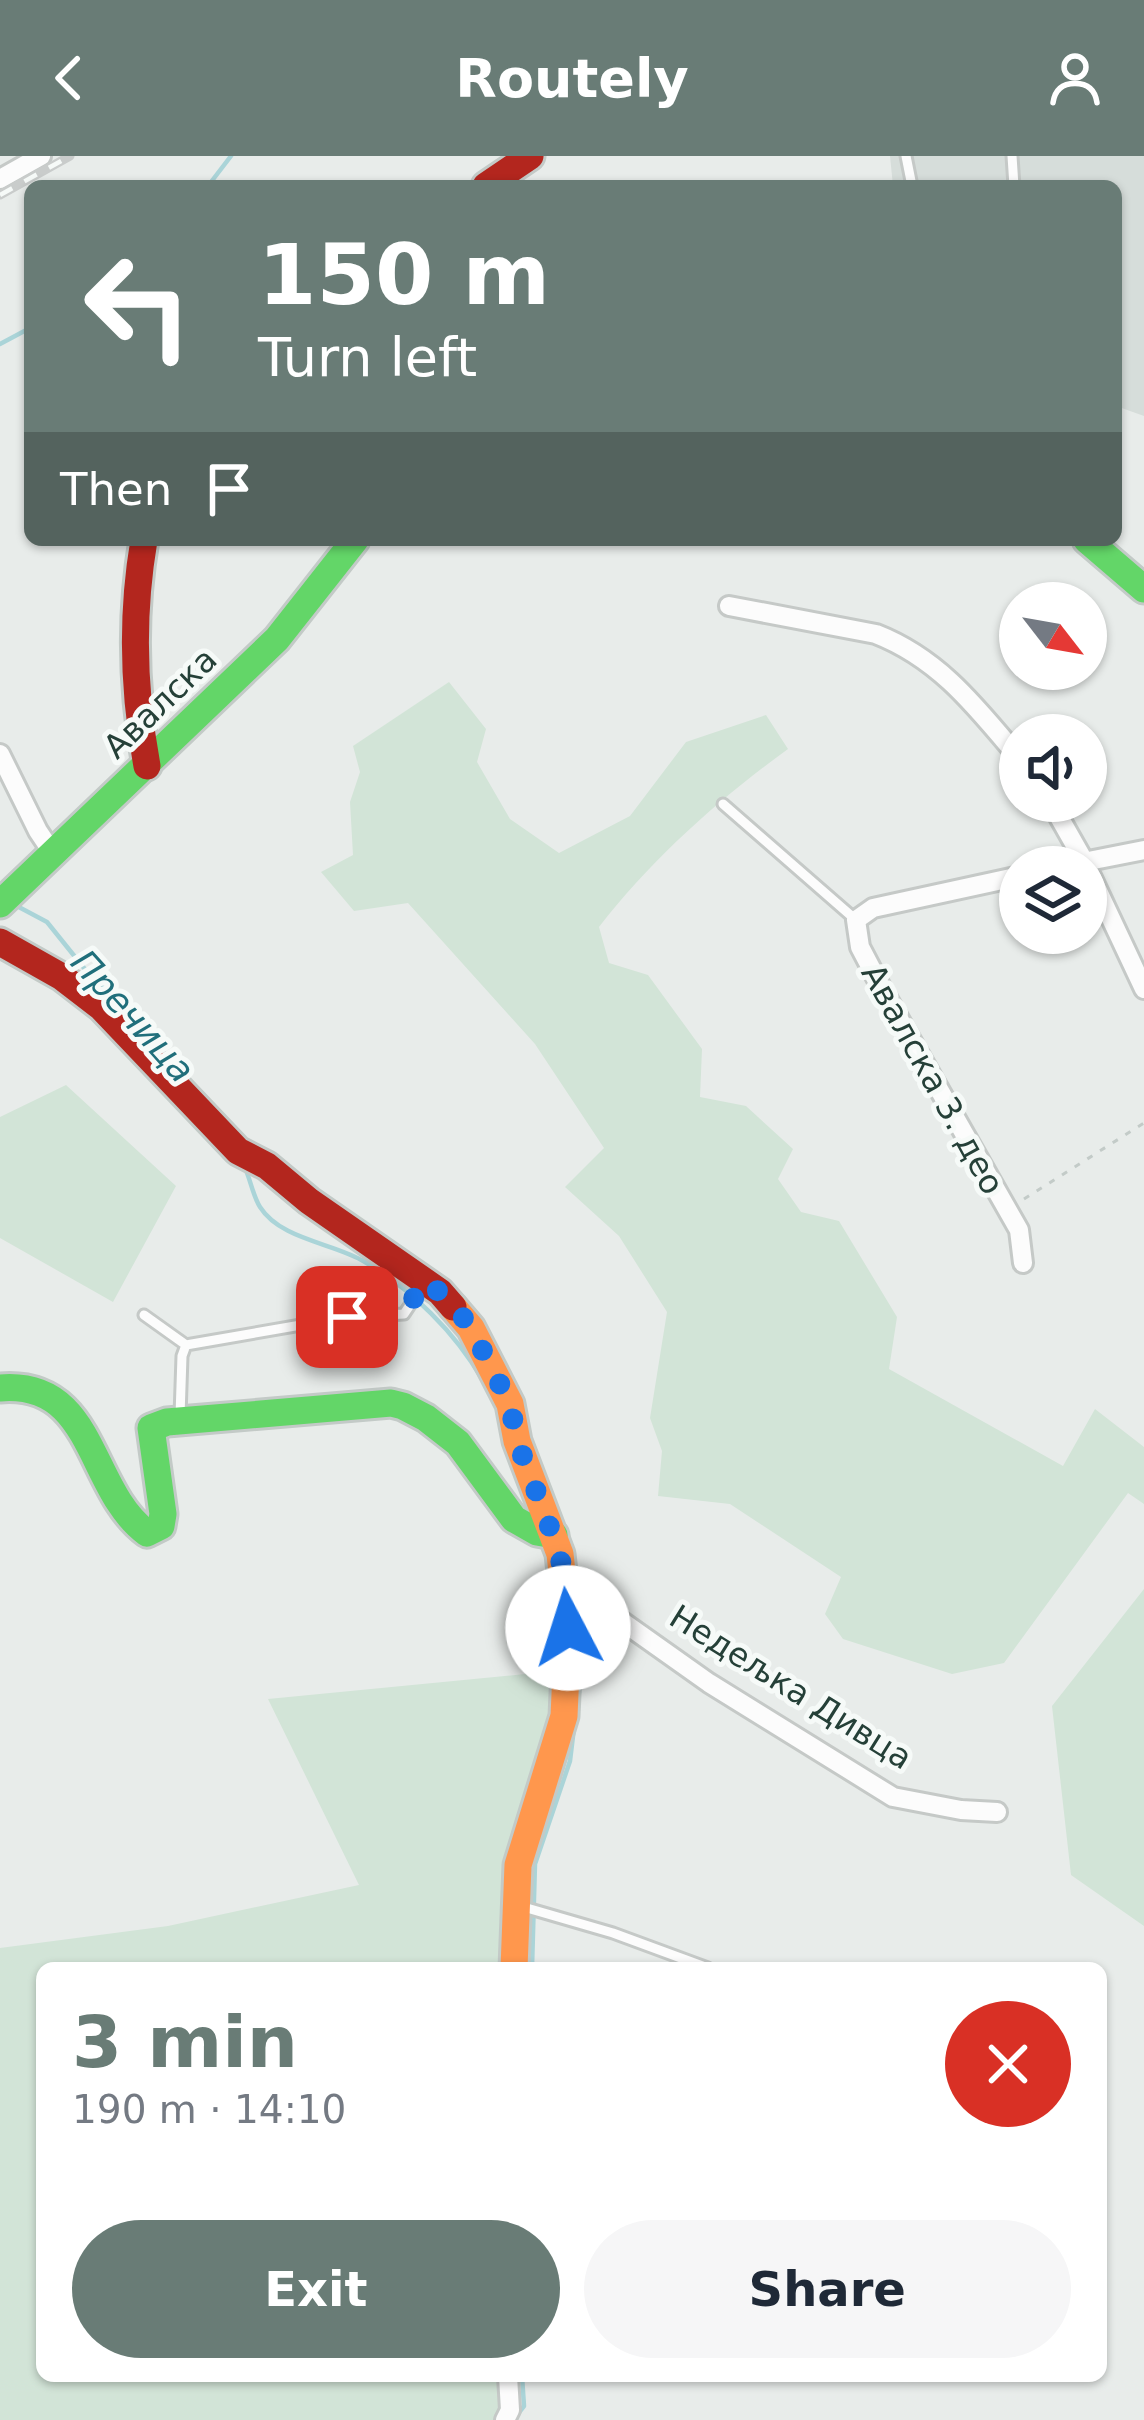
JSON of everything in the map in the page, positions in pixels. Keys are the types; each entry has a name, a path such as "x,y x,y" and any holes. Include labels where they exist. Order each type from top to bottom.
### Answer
{"street":[{"path":"0,178 41,156"},
{"path":"495,180 530,156"},
{"path":"143,546 134,639 140,733 147,766"},
{"name":"Авалска","path":"0,904 277,639 350,546"},
{"path":"1095,546 1144,589"},
{"path":"729,606 876,634 896,642 923,656 956,684 999,734"},
{"path":"0,754 54,855"},
{"path":"1107,857 1144,850"},
{"name":"Авалска 3. део","path":"999,881 873,908 856,920 860,947 1023,1240 1023,1263"},
{"path":"1107,910 1144,988"},
{"path":"0,942 62,977 100,1007 238,1150 267,1166 419,1293 453,1304 471,1328 510,1404 517,1441 572,1585 564,1716 518,1865 514,1962"},
{"path":"0,1388 15,1385 49,1396 75,1415 132,1522 147,1533 161,1526 165,1512 148,1446 151,1428 180,1421 391,1403 411,1408 476,1464 512,1520 533,1533 554,1535"},
{"name":"Недељка Дивца","path":"572,1585 709,1683 893,1797 997,1812"},
{"path":"505,2420 510,2410 508,2382"}],"lane":[{"path":"723,803 856,920"},
{"path":"144,1315 186,1346 347,1317 404,1314 419,1293"},
{"path":"180,1421 186,1346"},
{"path":"519,1906 692,1962"}],"path":[{"path":"1006,1210 1144,1123"}],"shaded area":[{"path":"890,156 1144,156 1144,416 1122,408 1122,180 892,180"}],"green space":[{"path":"449,682 486,729 477,762 510,819 559,853 630,816 686,742 766,715 788,749 688,831 599,927 609,963 648,975 702,1049 700,1097 746,1106 793,1149 778,1179 801,1212 839,1221 897,1317 889,1369 1063,1466 1095,1409 1144,1447 1144,1504 1128,1493 1004,1663 952,1674 843,1639 825,1614 841,1577 730,1504 658,1496 662,1451 650,1418 667,1312 619,1236 565,1187 604,1148 535,1044 408,903 354,911 321,872 353,855 350,802 360,772 353,746"},
{"path":"66,1085 176,1186 113,1302 0,1238 0,1117"},
{"path":"1144,1589 1144,1926 1071,1875 1052,1706"},
{"path":"566,1670 516,1905 516,1962 36,1962 36,2382 510,2382 503,2420 0,2420 0,1948 168,1926 359,1885 268,1699"}],"waterway":[{"path":"213,180 231,156"},
{"path":"0,344 24,331"},
{"name":"Пречица","path":"15,905 47,922 84,968 245,1139"},
{"name":"Пречица","path":"247,1173 269,1218 294,1234 365,1262 399,1285 446,1329 482,1379"},
{"name":"Пречица","path":"579,1693 581,1645"},
{"name":"Пречица","path":"532,1962 535,1864 570,1761 574,1728"},
{"name":"Пречица","path":"517,2415 524,2406 522,2382"}],"railway":[{"path":"27,180 70,156"},
{"path":"0,195 24,182"}],"traffic: fast":[{"path":"0,904 277,639 350,546"},
{"path":"1094,546 1144,589"},
{"path":"0,1388 31,1390 55,1401 73,1419 127,1514 147,1533 161,1526 163,1514 151,1428 167,1422 391,1403 426,1418 458,1443 514,1519 554,1535"}],"traffic: slow":[{"path":"453,1307 471,1328 510,1404 517,1441 560,1554 568,1628 564,1716 518,1865 514,1962"}],"traffic: jam":[{"path":"495,180 530,156"},
{"path":"143,546 135,653 147,766"},
{"path":"0,942 62,977 101,1007 238,1151 267,1166 440,1292 453,1307"}],"route":[{"path":"347,1317 404,1314 425,1280 453,1304 471,1328 510,1404 517,1441 549,1518 560,1554 568,1628"}]}
